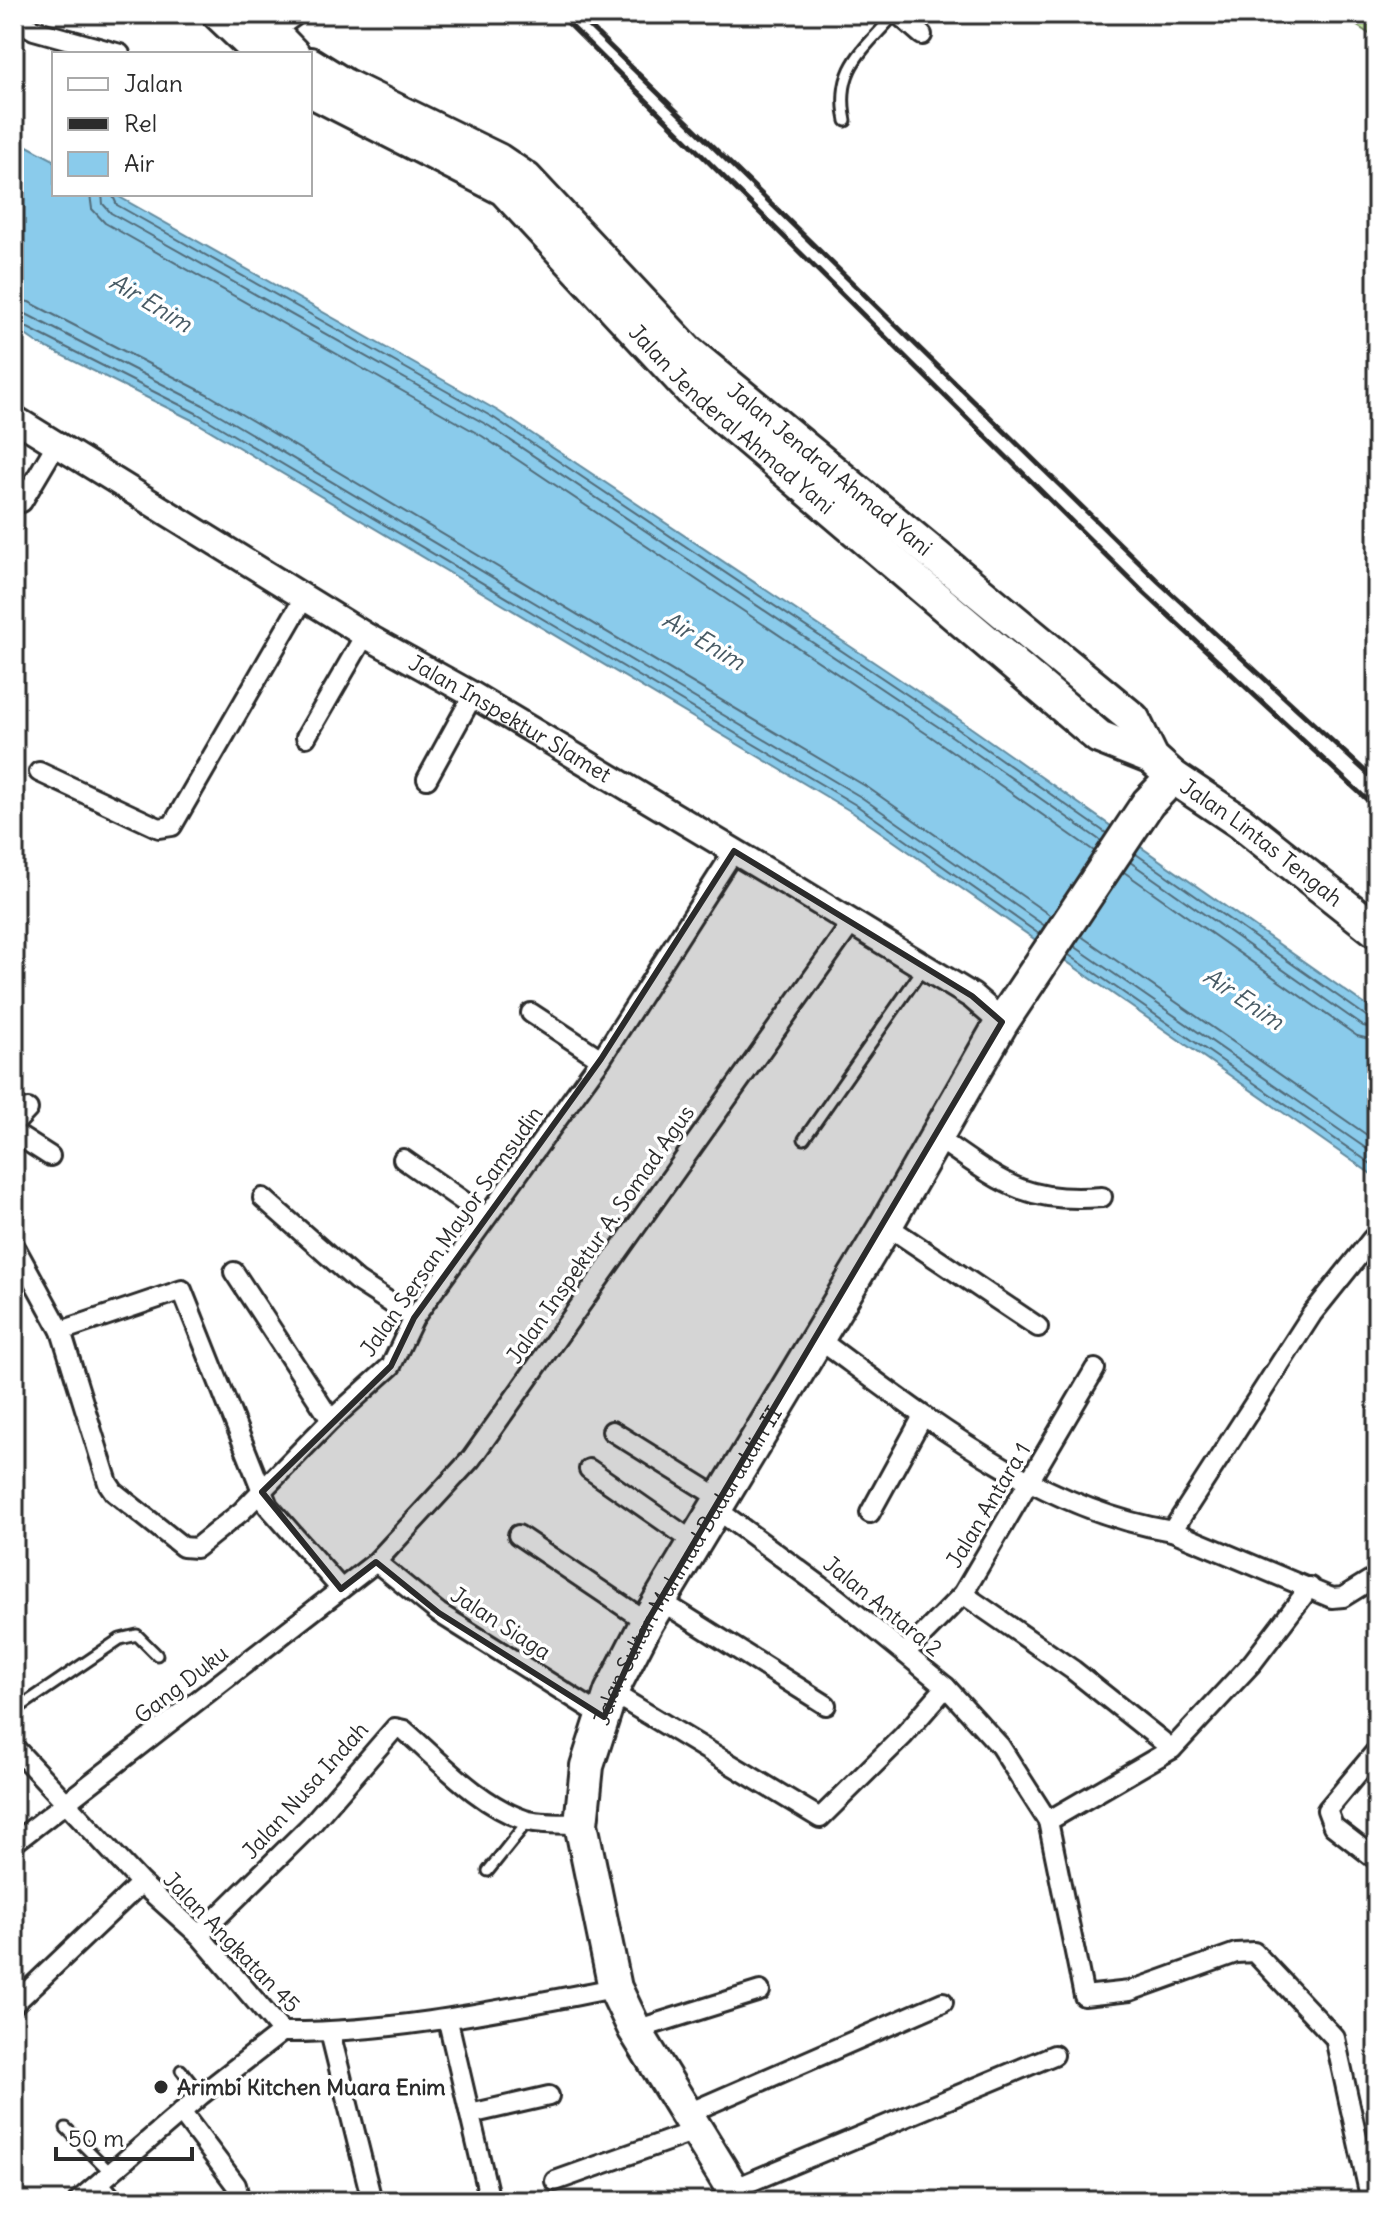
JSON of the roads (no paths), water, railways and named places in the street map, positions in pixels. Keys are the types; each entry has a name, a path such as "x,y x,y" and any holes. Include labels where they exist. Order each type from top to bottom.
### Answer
{"highway":[{"path":"219,14 269,28 290,52"},
{"name":"Jalan Jendral Ahmad Yani","path":"312,65 344,85 498,160 526,179 687,351 1133,719 1162,768"},
{"name":"Jalan Jenderal Ahmad Yani","path":"312,91 504,189 691,390 1099,737 1162,768"},
{"name":"Jalan Lintas Tengah","path":"1040,966 1148,803 1162,768 1240,822 1377,931"},
{"name":"Jalan Sultan Mahmud Badaruddin II","path":"736,2195 635,2030 615,1988 581,1824 587,1766 608,1705 654,1612 886,1225 1002,1022 1040,966"}],"street":[{"path":"897,14 922,35"},
{"path":"14,18 34,30 113,52"},
{"name":"Jalan Inspektur Slamet","path":"14,418 365,635 473,695 972,996 1002,1022"},
{"path":"22,502 57,443"},
{"path":"39,772 159,828 172,826 305,596"},
{"path":"306,737 365,635"},
{"path":"427,779 473,695"},
{"name":"Jalan Sersan Mayor Samsudin","path":"61,1331 108,1483 114,1492 183,1547 196,1548 262,1492 331,1420 391,1366 414,1318 601,1059 734,851"},
{"name":"Jalan Inspektur A. Somad Agus","path":"376,1562 471,1459 851,924"},
{"path":"531,1013 601,1059"},
{"path":"14,1124 28,1109"},
{"path":"14,1133 50,1156"},
{"path":"936,1137 1011,1188 1063,1200 1102,1197"},
{"path":"403,1159 486,1217"},
{"path":"263,1198 357,1281 414,1318"},
{"path":"886,1225 1038,1327"},
{"path":"1172,1531 1312,1314 1372,1239"},
{"path":"14,1245 61,1331 182,1290 268,1506 341,1589"},
{"path":"234,1272 331,1420"},
{"path":"817,1338 923,1416 1075,1505 1144,1527 1172,1531 1332,1598 1343,1597 1377,1576"},
{"name":"Jalan Antara 1","path":"905,1653 963,1594 1032,1482 1095,1369"},
{"path":"870,1513 923,1416"},
{"name":"Jalan Antara 2","path":"612,1431 718,1503 946,1687 824,1816 813,1816"},
{"path":"589,1469 694,1542"},
{"path":"518,1535 826,1705"},
{"name":"Gang Duku","path":"14,1843 376,1562"},
{"name":"Jalan Siaga","path":"376,1562 439,1613 813,1816"},
{"path":"1048,1821 1172,1749 1252,1663 1310,1587"},
{"path":"963,1594 1073,1670 1172,1749"},
{"path":"946,1687 1000,1746 1048,1821 1084,1996 1130,1991 1236,1953 1254,1952 1335,2038 1370,2161 1371,2201"},
{"name":"Jalan Nusa Indah","path":"199,1935 311,1825 395,1728 404,1730 482,1797 528,1821 581,1824"},
{"name":"Jalan Angkatan 45","path":"14,1747 69,1802 141,1883 199,1935 282,2032 330,2032 448,2021 615,1988"},
{"path":"1377,1750 1327,1810 1333,1826 1377,1860"},
{"path":"14,2004 141,1883"},
{"path":"635,2030 760,1991"},
{"path":"555,2181 690,2122 943,2002"},
{"path":"448,2021 490,2201"},
{"path":"78,2201 201,2095 282,2032"},
{"path":"330,2032 372,2201"},
{"path":"736,2195 1054,2055"},
{"path":"470,2114 549,2096"},
{"path":"181,2112 236,2185 240,2201"},
{"path":"105,2179 114,2201"}],"lane":[{"path":"846,121 842,101 847,70 897,14"},
{"path":"804,1139 924,967"},
{"path":"14,1711 120,1639 137,1635 157,1655"},
{"path":"488,1871 528,1821"},
{"path":"181,2070 201,2095"},
{"path":"66,2128 105,2179"}],"water":[{"name":"Air Enim","path":"14,139 52,159 52,196 118,196 498,411 950,713 1377,1013 1377,1178 852,812 194,421 37,343 14,327"}],"railway":[{"path":"559,14 1141,590 1377,809"},
{"path":"577,14 1158,581 1377,782"}],"place":[{"name":"Arimbi Kitchen Muara Enim","path":"161,2087"}]}
